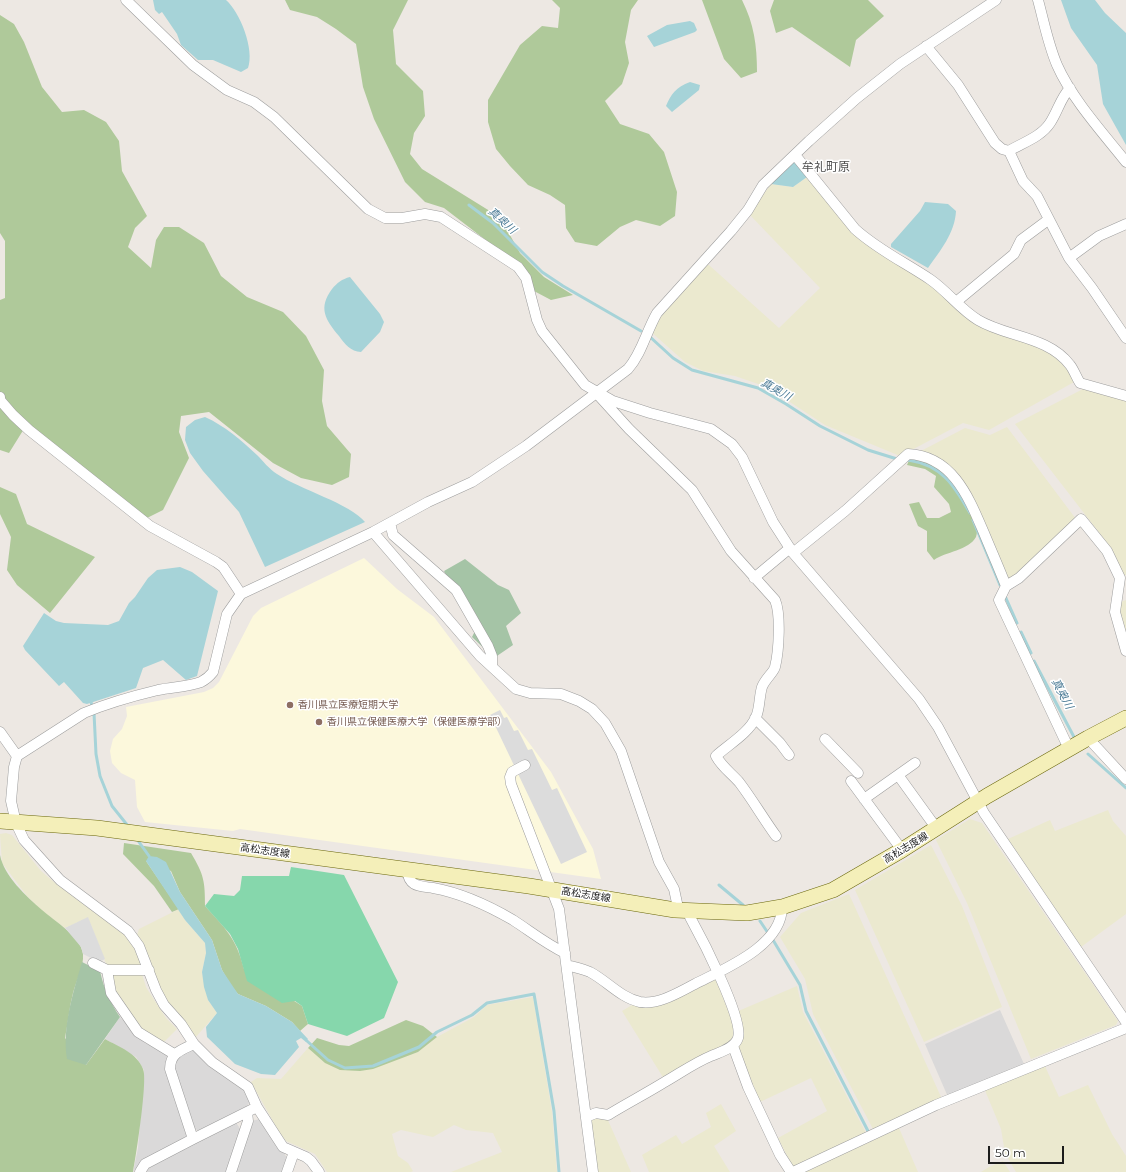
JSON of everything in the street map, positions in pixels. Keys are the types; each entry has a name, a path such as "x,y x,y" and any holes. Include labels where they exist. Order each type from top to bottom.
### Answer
{"main road":[{"name":"高松志度線","path":"0,821 97,828 553,890 682,911 747,913 782,907 833,890 1069,749 1126,718"}],"street":[{"path":"126,0 193,65 227,90 254,102 274,117 368,209 385,218 402,218 425,214 441,217 518,267 526,278 537,320 542,331 585,385 614,401 650,413 711,429 732,444 742,457 773,522 792,551 919,699 938,727 978,803 1126,1022"},
{"path":"319,1172 311,1161 284,1147 257,1107 248,1087 212,1062 194,1044 181,1024 164,1005 156,990 139,946 128,931 60,880 24,840 16,822 11,801 14,767 17,756 84,713 95,708 158,690 200,682 209,678 213,672 227,614 241,594 373,532 428,502 472,482 498,466 628,369 637,359 649,326 657,313 731,231 748,210 763,185 857,98 900,64 996,0"},
{"path":"1038,0 1057,66 1070,88 1126,162"},
{"path":"926,46 958,85 995,143 1002,149 1009,151 1040,134 1050,124 1062,96 1070,88"},
{"path":"1009,151 1023,181 1037,196 1048,220 1069,258 1092,288 1126,338"},
{"path":"794,155 855,229 867,239 927,277 966,311 986,324 1054,351 1069,363 1080,383 1126,396"},
{"path":"956,302 1014,254 1021,240 1048,220"},
{"path":"1069,258 1099,236 1126,224"},
{"path":"596,392 629,429 692,490 731,550 754,578 775,600 780,617 775,668 766,677 762,688 756,718 748,728 716,756 722,766 738,781 776,836"},
{"path":"0,397 0,400 13,415 29,430 150,526 223,567 241,594"},
{"path":"754,578 845,511 908,454 919,455 946,468 968,494 1006,586"},
{"path":"1069,749 999,600 1006,586 1019,578 1081,519 1107,551 1120,578 1115,612 1126,651"},
{"path":"390,523 393,535 456,590 488,646 492,656 492,667"},
{"path":"373,532 480,656 516,689 530,694 561,694 579,701 592,709 605,723 621,751 659,862 674,889 677,903 682,911 690,917 718,972 739,1032 738,1039 733,1046 703,1059 608,1115 596,1113 586,1117"},
{"path":"756,718 780,743 789,755"},
{"path":"0,732 17,756"},
{"path":"1088,738 1126,779"},
{"path":"825,739 858,773"},
{"path":"864,799 915,763"},
{"path":"525,765 512,772 510,777 511,784 553,890 559,909 593,1172"},
{"path":"898,775 937,829"},
{"path":"851,781 902,850"},
{"path":"407,870 408,878 413,884 441,890 480,903 510,919 565,953"},
{"path":"567,965 590,972 627,996 641,1002 664,999 736,964 757,948 773,933 782,917 782,907"},
{"path":"93,963 107,970 149,970"},
{"path":"107,970 111,993 138,1032 174,1054"},
{"path":"733,1046 751,1094 780,1155 792,1172 936,1105 1126,1028"},
{"path":"193,1138 170,1069 170,1061 174,1054 194,1044"},
{"path":"140,1172 145,1164 193,1138 257,1107"},
{"path":"231,1172 248,1121 247,1112"},
{"path":"287,1172 294,1152"}],"shaded area":[{"path":"807,177 852,231 945,296 1029,344 1052,354 1071,373 1074,382 989,430 963,423 900,456 825,425 767,387 735,376 703,371 685,362 650,331 660,316 705,264 709,265 779,328 820,288 749,214 771,184 793,187"},
{"path":"1083,389 1126,399 1126,575 1123,576 1111,548 1015,424"},
{"path":"1007,427 1076,519 1016,576 1008,580 970,493 919,452 965,428 990,435"},
{"name":"香川県立保健医療大学（保健医療学部）","path":"364,558 397,589 434,617 551,772 593,849 601,879 240,829 233,831 145,822 137,807 135,780 121,773 112,763 110,751 113,739 122,729 127,716 126,707 204,692 213,688 219,682 253,616 261,608"},
{"path":"1126,600 1126,640 1118,603"},
{"path":"500,710 504,718 507,717 514,731 518,730 528,750 532,749 552,790 557,788 587,852 561,864 490,715"},
{"path":"1108,810 1113,821 1126,836 1126,914 1081,947 1008,839 1050,820 1055,831"},
{"path":"970,819 982,823 1118,1021 1116,1025 1031,1059 967,903 936,840"},
{"path":"6,833 12,835 41,871 125,935 135,949 142,967 107,966 88,918 65,928 42,911 27,896 2,863 0,834"},
{"path":"931,845 962,906 1002,1007 924,1042 855,890"},
{"path":"849,894 942,1099 873,1129 813,1014 805,979 780,937 801,913"},
{"path":"179,909 185,920 205,943 206,953 202,972 208,1000 217,1013 195,1038 166,1003 137,935 139,929"},
{"path":"88,917 105,959 99,962 83,954 81,947 65,928"},
{"path":"109,974 142,974 146,987 153,998 166,1018 177,1029 162,1044 139,1030 114,992"},
{"path":"715,977 736,1033 731,1044 664,1079 622,1011 632,1005"},
{"path":"797,986 803,1012 866,1133 793,1167 778,1138 827,1111 811,1078 760,1102 737,1045 736,1012"},
{"path":"533,997 552,1112 557,1172 451,1172 502,1152 493,1133 466,1130 454,1125 433,1137 401,1130 392,1134 398,1156 408,1163 413,1171 411,1172 327,1172 315,1154 286,1141 279,1132 251,1082 257,1078 281,1079 308,1048 325,1063 398,1058 418,1052 437,1037 474,1017 487,1005"},
{"path":"1000,1010 1024,1064 948,1097 925,1044"},
{"path":"120,1017 145,1043 169,1055 166,1060 166,1069 188,1137 142,1161 133,1172 138,1148 144,1070 136,1057 105,1039"},
{"path":"192,1048 245,1088 250,1101 246,1108 199,1131 193,1128 173,1063 176,1056"},
{"path":"1044,1064 1059,1097 1088,1085 1112,1134 1126,1156 1126,1172 1016,1172 1005,1153 1001,1129 984,1088"},
{"path":"721,1104 736,1131 714,1146 730,1172 649,1172 642,1155 676,1135 682,1144 711,1127 706,1113"},
{"path":"597,1116 607,1118 631,1172 597,1172 590,1119"},
{"path":"260,1119 288,1159 284,1172 234,1172 251,1121"},
{"path":"235,1121 241,1130 226,1172 147,1172 147,1168"},
{"path":"899,1128 918,1172 802,1172 867,1143"},
{"path":"1003,1161 1010,1172 981,1172 989,1167"}],"green space":[{"path":"285,0 408,0 393,30 396,64 423,91 425,116 414,133 410,154 422,169 493,213 506,228 520,253 544,277 573,295 551,300 534,291 500,251 444,208 425,202 405,182 374,119 363,87 356,44 317,17 290,10"},
{"path":"552,0 638,0 631,10 625,42 629,63 622,84 605,101 620,124 649,134 664,152 677,192 675,216 660,226 636,220 620,227 597,246 575,242 566,228 565,205 550,195 528,185 496,149 488,122 488,100 520,45 542,26 558,28 560,8"},
{"path":"702,0 742,0 754,35 757,72 741,78 724,59"},
{"path":"774,0 868,0 884,16 856,40 850,67 792,27 776,33 770,11"},
{"path":"0,15 14,24 24,42 42,87 62,112 84,110 106,122 119,141 122,171 147,216 135,228 128,247 151,268 156,240 164,227 179,227 204,243 221,276 247,297 283,312 306,336 324,370 322,401 327,426 351,454 349,477 332,485 301,478 273,463 209,412 181,416 179,432 189,458 163,510 143,520 27,424 9,453 0,450 0,300 5,298 5,241 0,233"},
{"path":"910,458 919,459 944,471 962,491 968,501 976,521 976,537 973,541 963,548 934,560 927,551 927,531 918,526 909,504 919,502 927,518 939,518 951,512 949,504 934,487 936,476 925,469 907,465"},
{"path":"0,487 16,494 27,524 95,557 50,613 17,585 7,570 11,537 0,514"},
{"path":"465,559 498,585 509,590 521,613 506,626 513,645 494,658 472,637 475,631 444,571"},
{"path":"124,843 191,853 203,878 205,906 219,921 234,942 244,969 302,1006 308,1024 300,1031 292,1022 266,1006 238,994 231,986 222,970 212,940 180,892 171,871 146,861 179,909 172,912 154,886 123,854"},
{"path":"0,855 2,863 16,885 47,914 66,929 81,947 83,959 80,974 74,988 65,1038 86,1065 105,1039 132,1055 140,1063 143,1069 143,1102 133,1172 0,1172"},
{"path":"291,867 344,875 398,982 384,1018 347,1036 308,1024 302,1006 295,1001 282,1003 247,981 238,949 230,934 205,906 214,894 234,896 240,890 242,876 289,876"},
{"path":"82,962 100,971 103,984 120,1017 86,1065 67,1059 66,1047 69,1010"},
{"path":"406,1020 423,1026 437,1037 418,1052 373,1069 360,1071 340,1070 325,1063 308,1048 317,1038 339,1045 349,1046"}],"water":[{"path":"153,0 226,0 236,13 245,32 250,60 248,68 241,72 213,60 198,60 181,45 177,34 162,12 159,14 155,10"},
{"path":"1061,0 1095,0 1105,13 1126,33 1126,145 1103,104 1097,65 1071,28"},
{"path":"690,21 694,23 697,30 695,32 654,47 647,36 667,25"},
{"path":"690,82 700,85 699,90 672,112 666,106 670,98 675,91"},
{"path":"790,162 796,163 807,177 793,187 771,184"},
{"path":"925,202 948,204 956,211 950,234 928,268 891,247 891,244 920,211"},
{"path":"350,277 380,314 384,322 380,332 361,352 351,349 346,344 330,324 324,308 325,302 332,289 340,282"},
{"path":"205,417 232,434 251,449 277,474 348,509 358,515 365,522 265,567 239,512 203,471 190,453 185,440 186,427 195,420"},
{"path":"180,567 192,572 218,591 197,676 186,680 163,660 143,668 136,688 87,704 83,703 64,682 59,686 25,650 23,646 44,613 56,621 64,623 108,625 119,621 129,603 148,578 157,570"},
{"path":"149,856 157,857 166,862 180,892 212,940 222,970 238,994 266,1006 292,1022 308,1039 306,1042 301,1038 296,1041 299,1047 275,1075 261,1074 235,1064 207,1037 206,1027 217,1013 208,1000 204,987 202,972 206,953 205,943 185,920 146,861"}],"waterway":[{"name":"真奥川","path":"469,205 493,223 542,272 563,286 641,331"},
{"name":"真奥川","path":"649,336 673,358 692,370 758,388 820,426 868,450 897,459"},
{"name":"真奥川","path":"908,460 930,466 946,478 970,513"},
{"name":"真奥川","path":"973,520 1000,585"},
{"name":"真奥川","path":"1005,596 1017,623"},
{"name":"真奥川","path":"1021,632 1031,653"},
{"name":"真奥川","path":"1034,661 1074,737"},
{"path":"91,702 94,713 96,754 100,776 112,806 128,826"},
{"name":"真奥川","path":"1088,754 1126,788"},
{"path":"139,842 149,856"},
{"path":"719,885 743,905"},
{"path":"760,921 768,933"},
{"path":"773,940 800,985 806,1011 868,1131"},
{"path":"307,1041 328,1060 345,1068 373,1066 419,1047 437,1032 472,1015 487,1003 534,994 554,1111 559,1172"}],"place":[{"name":"香川県立医療短期大学","path":"290,705"},
{"name":"香川県立保健医療大学（保健医療学部）","path":"319,722"}],"district":[{"name":"牟礼町原","path":"826,167"}]}
